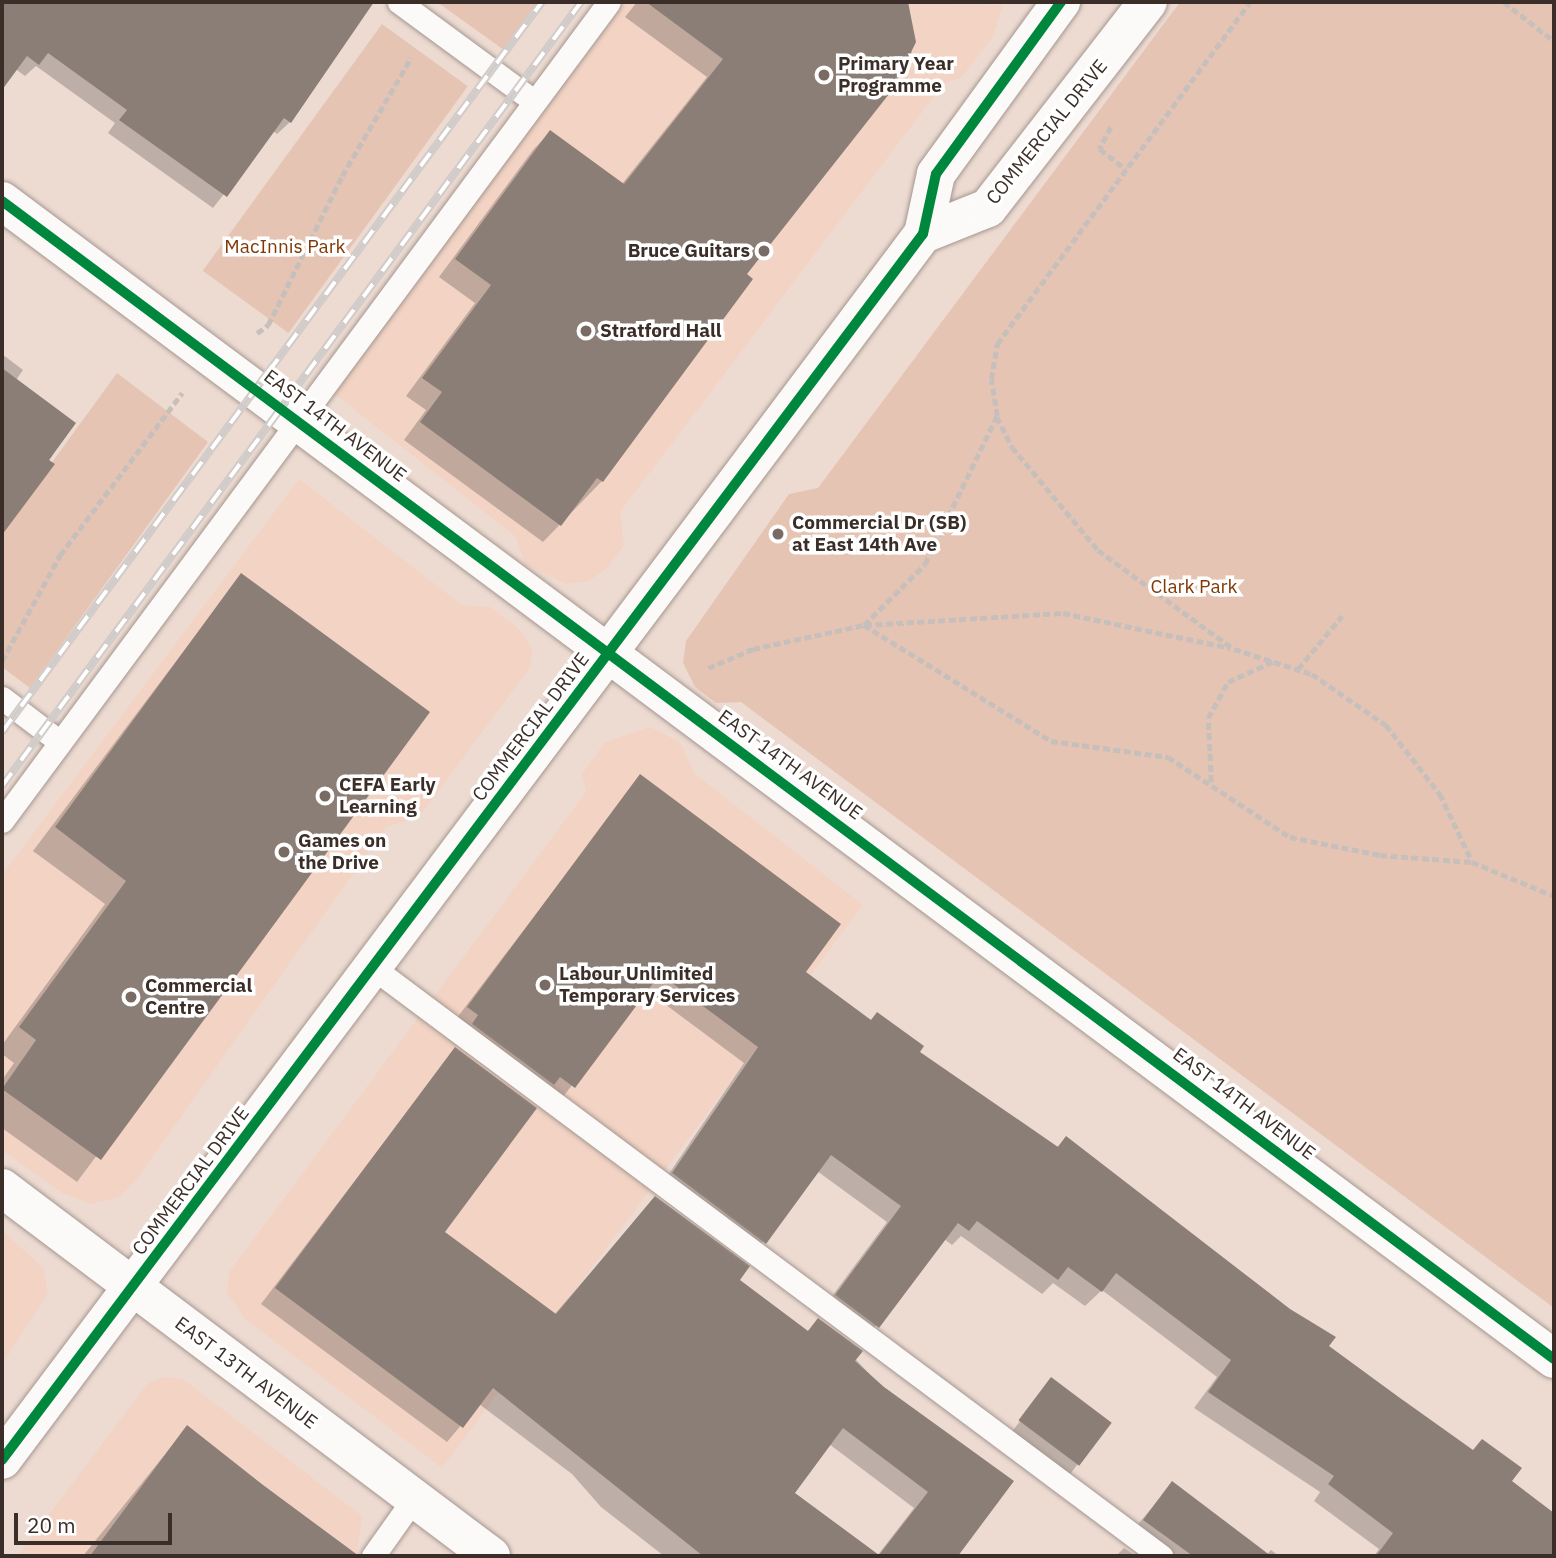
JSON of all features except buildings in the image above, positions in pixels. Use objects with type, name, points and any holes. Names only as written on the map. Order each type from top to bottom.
[{"type":"street","name":"COMMERCIAL DRIVE","points":[[923,234],[988,208],[1148,2]]},
{"type":"street","name":"COMMERCIAL DRIVE","points":[[2,1460],[923,234],[936,174],[1052,5]]},
{"type":"street","name":"EAST 14TH AVENUE","points":[[2,201],[1554,1359]]},
{"type":"street","name":"EAST 13TH AVENUE","points":[[2,1188],[491,1556]]},
{"type":"lane","points":[[399,2],[534,101]]},
{"type":"lane","points":[[2,821],[608,2]]},
{"type":"lane","points":[[2,698],[60,742]]},
{"type":"lane","points":[[373,967],[1161,1556]]},
{"type":"lane","points":[[373,1556],[414,1498]]},
{"type":"path","points":[[1234,649],[1098,550],[1012,447],[997,416],[991,379],[997,344],[1250,2]]},
{"type":"path","points":[[1504,2],[1554,41]]},
{"type":"path","points":[[2,661],[60,555],[122,480],[174,400],[217,361],[268,325],[342,176],[431,25]]},
{"type":"path","points":[[1115,130],[1100,149],[1126,169]]},
{"type":"path","points":[[864,625],[925,564],[997,416]]},
{"type":"path","points":[[697,678],[715,662],[753,649],[864,625],[1063,613],[1234,649],[1298,669],[1386,724],[1440,794],[1472,862]]},
{"type":"path","points":[[1298,669],[1342,616]]},
{"type":"path","points":[[864,625],[1051,741],[1168,757],[1290,837],[1380,855],[1472,862],[1554,896]]},
{"type":"path","points":[[1211,783],[1208,718],[1228,682],[1274,661]]},
{"type":"shaded area","points":[[626,2],[1003,5],[993,37],[961,78],[944,83],[620,512],[624,545],[606,569],[589,581],[566,584],[525,564],[515,536],[332,392]]},
{"type":"shaded area","points":[[299,479],[462,605],[490,607],[518,628],[532,648],[530,668],[419,817],[386,827],[134,1183],[119,1197],[91,1204],[62,1193],[2,1150],[2,875]]},
{"type":"shaded area","points":[[650,727],[680,742],[694,773],[863,905],[442,1468],[245,1319],[227,1293],[229,1272],[586,792],[582,774],[605,742]]},
{"type":"shaded area","points":[[2,1230],[44,1269],[48,1294],[2,1364]]},
{"type":"shaded area","points":[[161,1377],[183,1379],[362,1516],[357,1551],[363,1556],[18,1556],[146,1385]]},
{"type":"green space","points":[[437,2],[538,2],[504,50]]},
{"type":"green space","name":"Clark Park","points":[[1180,2],[1554,2],[1554,1308],[741,702],[716,703],[695,687],[683,663],[686,641],[789,494],[818,488]]},
{"type":"green space","name":"MacInnis Park","points":[[382,24],[468,86],[288,333],[203,271]]},
{"type":"green space","points":[[117,373],[208,442],[30,688],[2,667],[2,531]]},
{"type":"railway","points":[[2,732],[542,2]]},
{"type":"railway","points":[[2,786],[581,2]]},
{"type":"cycle path","points":[[2,1460],[923,234],[936,174],[1061,2]]},
{"type":"cycle path","points":[[2,201],[1554,1359]]},
{"type":"place","name":"Primary Year Programme","points":[[824,75]]},
{"type":"place","name":"Bruce Guitars","points":[[764,251]]},
{"type":"place","name":"Stratford Hall","points":[[586,331]]},
{"type":"place","name":"Commercial Dr (SB) at East 14th Ave","points":[[778,534]]},
{"type":"place","name":"CEFA Early Learning","points":[[325,796]]},
{"type":"place","name":"Games on the Drive","points":[[284,852]]},
{"type":"place","name":"Labour Unlimited Temporary Services","points":[[545,985]]},
{"type":"place","name":"Commercial Centre","points":[[131,997]]}]
